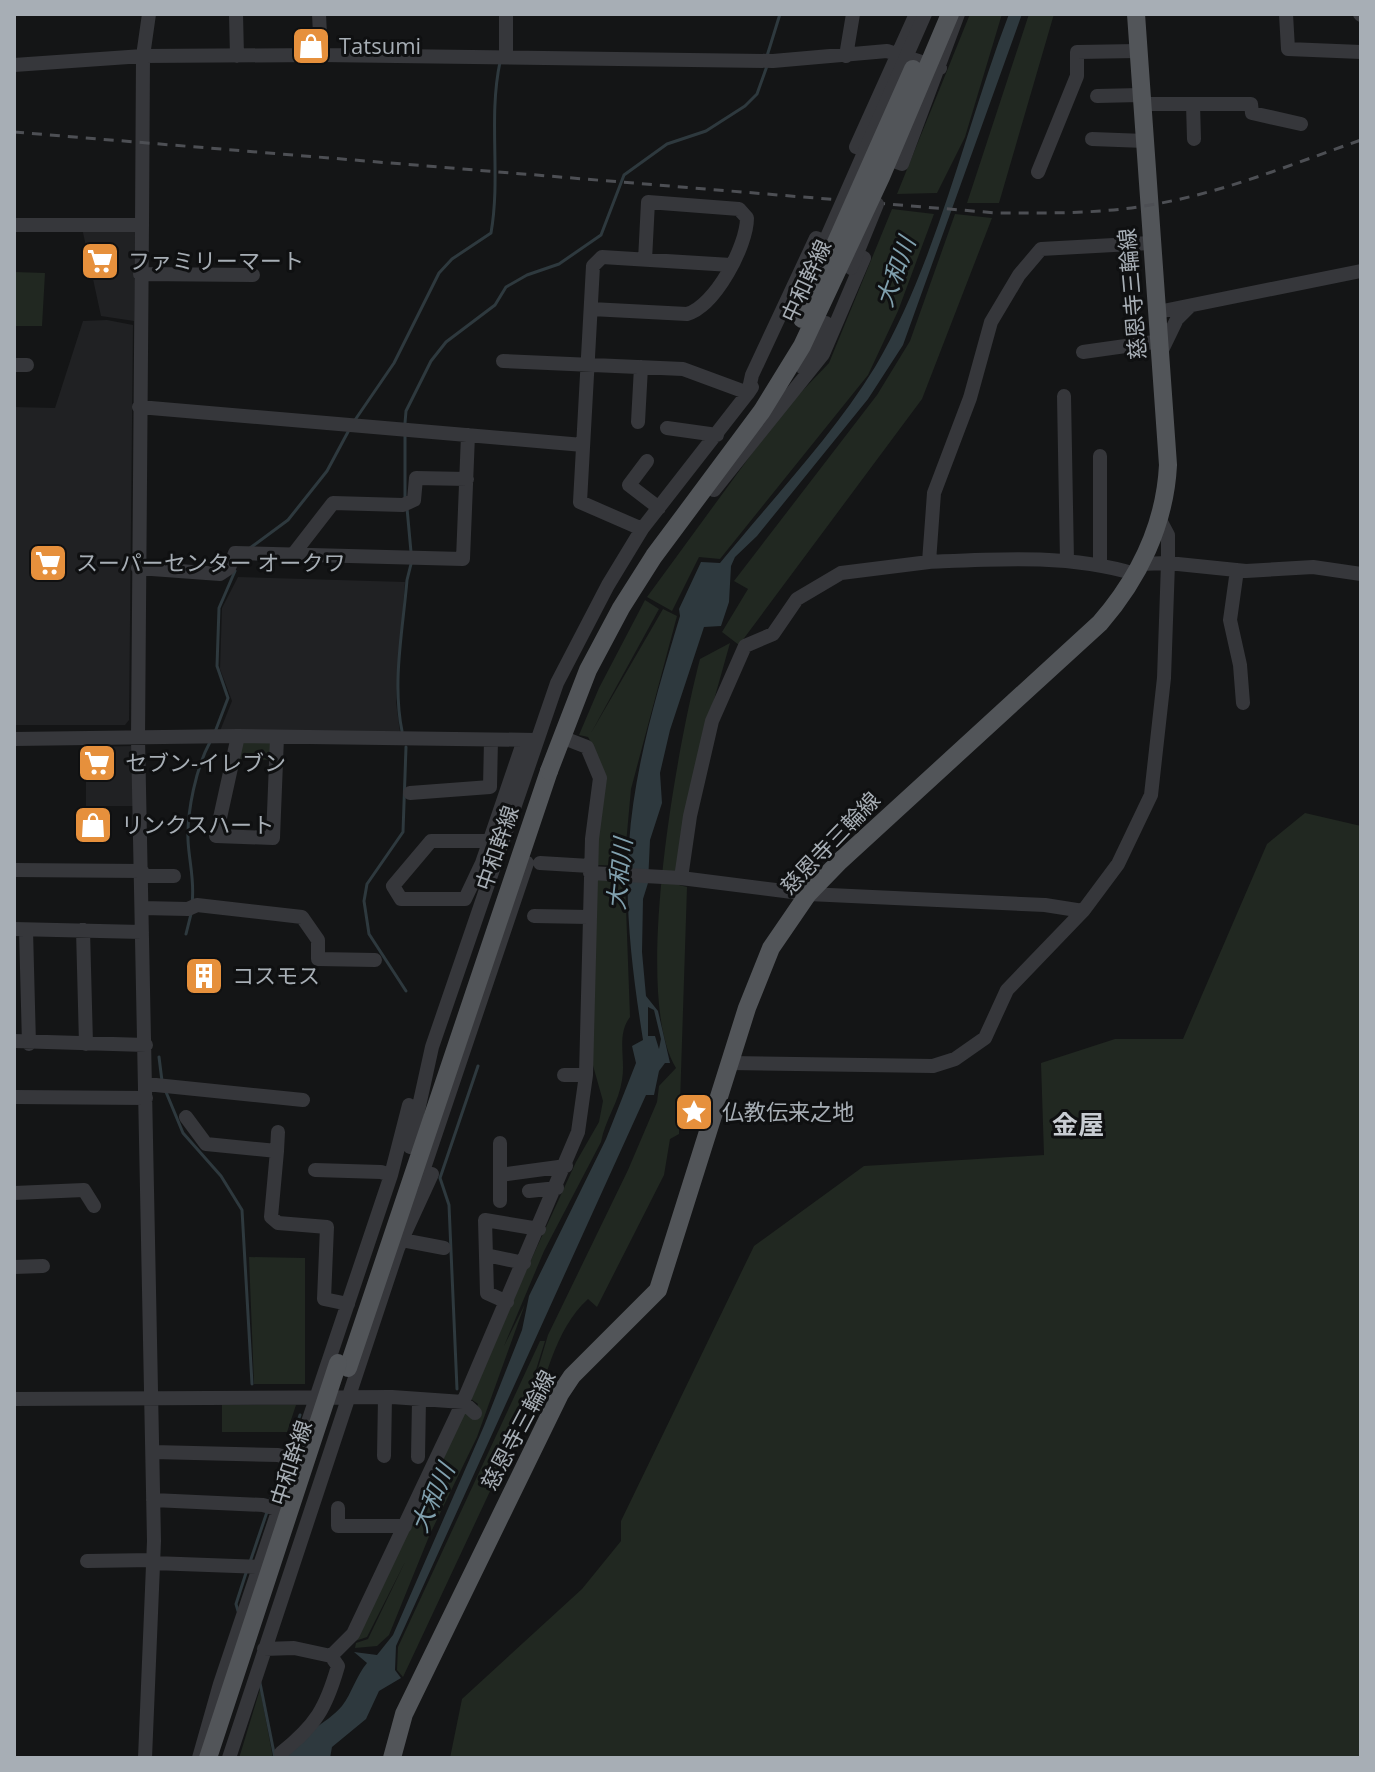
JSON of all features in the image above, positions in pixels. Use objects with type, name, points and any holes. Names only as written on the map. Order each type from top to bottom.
[{"type":"main road","name":"中和幹線","points":[[220,1758],[410,1147],[580,661],[642,553],[751,407],[792,341],[936,14]]},
{"type":"main road","name":"中和幹線","points":[[208,1758],[343,1365],[397,1239],[543,769],[588,670],[621,608],[654,556],[762,411],[802,346],[881,177],[950,14]]},
{"type":"main road","name":"慈恩寺三輪線","points":[[392,1758],[404,1714],[536,1436],[572,1376],[658,1290],[729,1063],[771,948],[808,894],[1100,623],[1122,597],[1160,520],[1166,498],[1168,465],[1136,14]]},
{"type":"street","points":[[145,1758],[153,1562],[153,1452],[138,738],[138,568],[143,56],[149,14]]},
{"type":"street","points":[[236,14],[237,56]]},
{"type":"street","points":[[319,14],[321,55]]},
{"type":"street","points":[[506,14],[506,55]]},
{"type":"street","points":[[846,56],[853,14]]},
{"type":"street","points":[[916,14],[856,147],[902,164],[958,14]]},
{"type":"street","points":[[489,841],[431,841],[393,886],[401,899],[465,899],[489,841],[530,740],[576,644],[642,529],[717,435],[769,359],[819,255],[925,14]]},
{"type":"street","points":[[784,400],[814,349],[851,268],[936,62],[950,14]]},
{"type":"street","points":[[1286,14],[1288,49],[1361,52]]},
{"type":"street","points":[[1038,172],[1077,76],[1077,52],[1137,51]]},
{"type":"street","points":[[14,65],[143,56],[506,55],[701,61],[900,52],[940,68]]},
{"type":"street","points":[[1097,96],[1193,104],[1251,104],[1252,113],[1301,124]]},
{"type":"street","points":[[1193,104],[1194,139]]},
{"type":"street","points":[[1092,139],[1145,141]]},
{"type":"street","points":[[591,309],[687,314],[697,311],[711,298],[745,241],[747,218],[739,209],[648,202],[645,260]]},
{"type":"street","points":[[14,225],[142,225]]},
{"type":"street","points":[[229,1758],[397,1239],[428,1160],[569,740],[603,657],[646,582],[784,400],[823,354],[864,258],[816,238],[752,375],[748,393]]},
{"type":"street","points":[[929,562],[934,493],[970,398],[991,322],[1019,275],[1041,249],[1150,243]]},
{"type":"street","points":[[642,529],[582,505],[583,445],[596,260],[731,265]]},
{"type":"street","points":[[1158,312],[1361,270]]},
{"type":"street","points":[[140,274],[253,275]]},
{"type":"street","points":[[1083,352],[1161,346],[1177,319],[1189,307]]},
{"type":"street","points":[[503,361],[683,369],[748,393]]},
{"type":"street","points":[[638,422],[641,367]]},
{"type":"street","points":[[1064,396],[1067,561]]},
{"type":"street","points":[[139,407],[353,424],[531,443],[583,445]]},
{"type":"street","points":[[667,428],[717,435]]},
{"type":"street","points":[[138,568],[220,574],[229,568],[235,553],[295,552],[463,559],[468,435]]},
{"type":"street","points":[[1100,456],[1100,564]]},
{"type":"street","points":[[647,461],[629,485],[659,508]]},
{"type":"street","points":[[295,552],[333,503],[406,504],[414,500],[416,478],[467,479]]},
{"type":"street","points":[[729,1063],[933,1066],[955,1059],[985,1038],[1007,990],[1083,911],[1118,864],[1151,795],[1164,678],[1168,563],[1168,535],[1160,520]]},
{"type":"street","points":[[681,878],[690,816],[712,721],[745,646],[773,634],[797,599],[841,573],[929,562],[1067,561],[1137,569],[1168,563],[1237,570],[1313,567],[1361,574]]},
{"type":"street","points":[[1237,570],[1230,620],[1243,703]]},
{"type":"street","points":[[14,739],[238,736],[530,740]]},
{"type":"street","points":[[238,736],[216,836],[273,838],[277,737]]},
{"type":"street","points":[[410,793],[483,791],[490,787],[491,740]]},
{"type":"street","points":[[410,1147],[432,1047],[487,887],[530,740]]},
{"type":"street","points":[[331,1656],[353,1634],[405,1526],[507,1302],[578,1132],[586,1075],[590,870],[600,778],[587,747],[569,740]]},
{"type":"street","points":[[540,863],[808,894],[1045,905],[1083,911]]},
{"type":"street","points":[[14,870],[174,876]]},
{"type":"street","points":[[199,1758],[391,1175],[431,1026],[458,942],[487,887]]},
{"type":"street","points":[[142,908],[193,907],[302,917],[318,940],[318,959],[375,960]]},
{"type":"street","points":[[534,916],[588,917]]},
{"type":"street","points":[[142,932],[20,929],[21,1042],[146,1045]]},
{"type":"street","points":[[83,930],[86,1044]]},
{"type":"street","points":[[564,1075],[586,1075]]},
{"type":"street","points":[[14,1097],[146,1091],[303,1100]]},
{"type":"street","points":[[186,1117],[206,1144],[277,1151]]},
{"type":"street","points":[[278,1132],[271,1217],[278,1230],[327,1227],[324,1299],[348,1304]]},
{"type":"street","points":[[500,1143],[500,1201]]},
{"type":"street","points":[[500,1175],[566,1166]]},
{"type":"street","points":[[315,1170],[391,1175]]},
{"type":"street","points":[[529,1191],[557,1188]]},
{"type":"street","points":[[14,1193],[84,1190],[94,1206]]},
{"type":"street","points":[[507,1302],[487,1293],[485,1220],[539,1229]]},
{"type":"street","points":[[397,1239],[444,1248]]},
{"type":"street","points":[[486,1255],[524,1263]]},
{"type":"street","points":[[14,1267],[43,1266]]},
{"type":"street","points":[[14,1399],[385,1397],[463,1402],[475,1413]]},
{"type":"street","points":[[384,1456],[385,1397]]},
{"type":"street","points":[[418,1457],[419,1400]]},
{"type":"street","points":[[153,1452],[278,1455],[296,1460]]},
{"type":"street","points":[[153,1500],[263,1505],[280,1510]]},
{"type":"street","points":[[338,1508],[338,1526],[405,1526]]},
{"type":"street","points":[[87,1561],[260,1567]]},
{"type":"street","points":[[264,1649],[294,1648],[331,1656],[338,1666],[328,1701],[310,1730],[281,1753]]},
{"type":"shaded area","points":[[970,14],[1002,14],[965,137],[937,193],[897,194]]},
{"type":"shaded area","name":"大和川","points":[[1009,14],[1022,14],[903,345],[868,399],[757,536],[735,557],[731,566],[729,602],[721,626],[704,627],[670,730],[660,773],[662,803],[650,840],[648,883],[643,899],[642,952],[646,996],[658,1011],[670,1063],[665,1063],[659,1071],[654,1095],[646,1095],[396,1646],[395,1670],[401,1678],[379,1691],[366,1719],[332,1747],[330,1758],[285,1758],[296,1743],[342,1706],[367,1663],[354,1652],[377,1655],[393,1635],[484,1426],[522,1330],[529,1296],[606,1139],[636,1063],[632,1046],[643,1040],[629,918],[628,868],[632,815],[648,728],[680,616],[679,609],[701,562],[720,563],[821,443],[875,367],[916,284]],"holes":[[[648,1007],[654,1010],[661,1039],[659,1049],[655,1036],[648,1036]]]},
{"type":"shaded area","points":[[1029,14],[1054,14],[999,203],[967,203]]},
{"type":"shaded area","points":[[892,209],[934,214],[898,311],[868,375],[720,559],[699,557],[672,611],[647,597],[783,411],[829,363]]},
{"type":"shaded area","points":[[955,214],[992,218],[922,399],[739,645],[722,632],[748,589],[734,581],[877,395],[910,341]]},
{"type":"shaded area","points":[[82,228],[135,231],[134,321],[101,316]]},
{"type":"shaded area","points":[[14,272],[45,273],[42,326],[14,326]]},
{"type":"shaded area","points":[[107,320],[133,325],[129,720],[125,725],[14,725],[14,407],[55,408],[83,321]]},
{"type":"shaded area","points":[[238,577],[405,582],[396,702],[400,732],[220,731],[232,701],[220,669],[222,608]]},
{"type":"shaded area","points":[[645,600],[659,609],[591,733],[663,609],[677,616],[631,789],[624,866],[597,865],[595,749],[588,737],[579,735],[599,688]]},
{"type":"shaded area","points":[[730,643],[694,771],[679,885],[687,887],[679,1134],[670,1139],[664,1175],[597,1307],[588,1299],[576,1312],[559,1341],[530,1425],[522,1422],[548,1335],[628,1170],[657,1102],[659,1086],[676,1068],[663,1033],[658,985],[663,868],[681,748],[700,659]]},
{"type":"shaded area","points":[[248,740],[271,743],[271,760],[237,759],[242,744]]},
{"type":"shaded area","points":[[133,746],[133,806],[86,806],[86,747]]},
{"type":"shaded area","points":[[1305,813],[1361,826],[1361,1758],[450,1758],[462,1699],[582,1589],[621,1541],[621,1521],[754,1246],[864,1166],[1044,1155],[1041,1063],[1115,1039],[1183,1039],[1267,844]]},
{"type":"shaded area","points":[[597,880],[625,880],[630,1017],[623,1031],[623,1072],[618,1096],[601,1142],[544,1251],[504,1346],[525,1304],[477,1437],[430,1534],[389,1635],[377,1646],[355,1648],[356,1643],[368,1639],[405,1562],[367,1637],[346,1644],[465,1403],[475,1412],[478,1404],[468,1397],[576,1162],[599,1122],[603,1101],[592,1062]]},
{"type":"shaded area","points":[[249,1257],[305,1258],[305,1384],[254,1384]]},
{"type":"shaded area","points":[[540,1341],[545,1341],[514,1440],[403,1677],[397,1670],[398,1647]]},
{"type":"shaded area","points":[[222,1405],[296,1405],[287,1432],[222,1432]]},
{"type":"shaded area","points":[[260,1689],[273,1758],[239,1758],[240,1755]]},
{"type":"waterway","points":[[767,56],[780,14]]},
{"type":"waterway","points":[[355,420],[394,363],[439,273],[452,259],[491,233],[495,190],[495,105],[500,62]]},
{"type":"waterway","points":[[405,423],[406,411],[431,361],[446,342],[495,305],[506,287],[527,275],[559,264],[601,235],[624,175],[667,144],[706,131],[745,106],[757,94],[767,66]]},
{"type":"waterway","points":[[250,548],[288,520],[327,471],[349,430]]},
{"type":"waterway","points":[[405,436],[405,497]]},
{"type":"waterway","points":[[407,508],[411,552]]},
{"type":"waterway","points":[[402,731],[398,675],[411,564]]},
{"type":"waterway","points":[[215,732],[228,698],[217,666],[219,608],[235,571]]},
{"type":"waterway","points":[[192,903],[189,816],[193,790],[210,742]]},
{"type":"waterway","points":[[406,747],[403,832],[367,884],[364,901],[369,934],[406,991]]},
{"type":"waterway","points":[[186,934],[191,914]]},
{"type":"waterway","points":[[159,1057],[162,1081]]},
{"type":"waterway","points":[[457,1389],[449,1205],[440,1178],[478,1066]]},
{"type":"waterway","points":[[166,1092],[183,1133],[221,1176],[242,1210],[252,1384]]},
{"type":"waterway","points":[[287,1452],[300,1415]]},
{"type":"waterway","points":[[270,1501],[284,1463]]},
{"type":"waterway","points":[[250,1562],[267,1512]]},
{"type":"waterway","points":[[238,1611],[236,1604],[246,1573]]},
{"type":"waterway","points":[[260,1683],[275,1758]]},
{"type":"railway","points":[[14,132],[997,213],[1093,211],[1177,200],[1257,177],[1361,140]]},
{"type":"place","name":"Tatsumi","points":[[311,46]]},
{"type":"place","name":"ファミリーマート","points":[[100,261]]},
{"type":"place","name":"スーパーセンター オークワ","points":[[48,563]]},
{"type":"place","name":"セブン-イレブン","points":[[97,763]]},
{"type":"place","name":"リンクスハート","points":[[93,825]]},
{"type":"place","name":"コスモス","points":[[204,976]]},
{"type":"place","name":"仏教伝来之地","points":[[694,1112]]},
{"type":"district","name":"金屋","points":[[1078,1125]]}]
